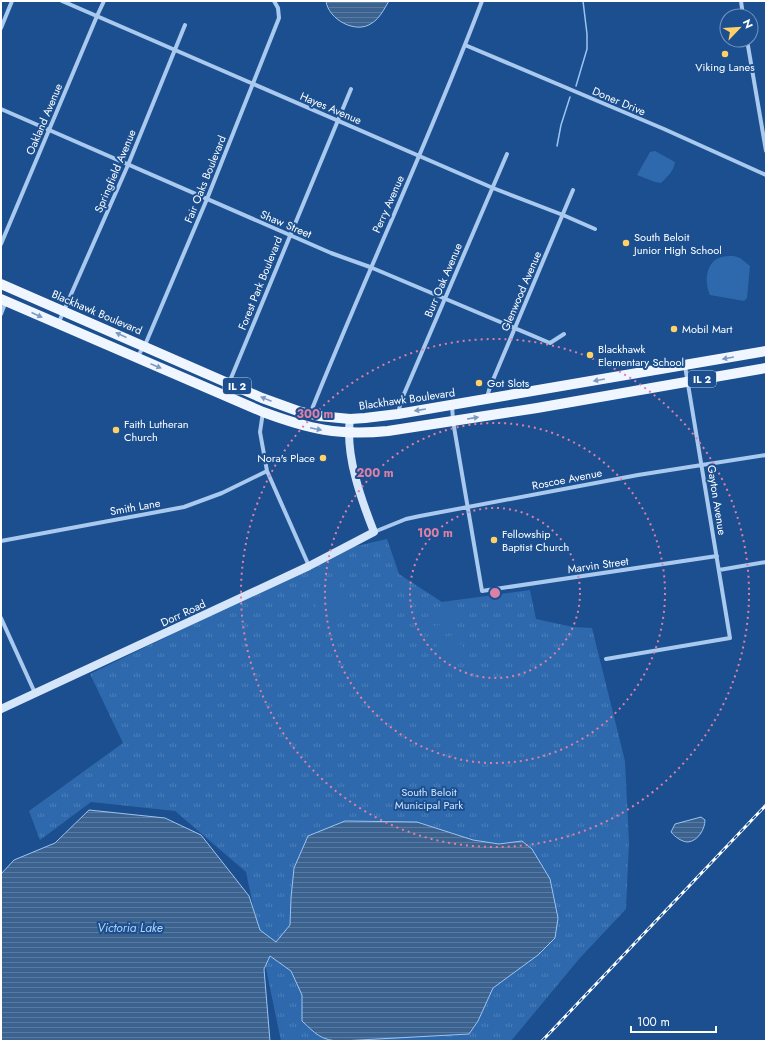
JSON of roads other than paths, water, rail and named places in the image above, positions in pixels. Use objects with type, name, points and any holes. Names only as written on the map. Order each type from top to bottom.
[{"type":"main road","name":"Blackhawk Boulevard","points":[[1,284],[229,382],[262,398],[309,414],[350,419],[398,414],[486,400],[766,351]]},
{"type":"main road","name":"IL 2","points":[[4,300],[263,412],[301,426],[348,433],[388,431],[453,421],[766,368]]},
{"type":"street","points":[[1,28],[12,1]]},
{"type":"street","name":"Hayes Avenue","points":[[62,1],[493,188],[595,229]]},
{"type":"street","name":"Oakland Avenue","points":[[1,244],[96,16],[104,1]]},
{"type":"street","name":"Fair Oaks Boulevard","points":[[136,358],[145,346],[207,199],[279,18],[278,8],[274,1]]},
{"type":"street","name":"Perry Avenue","points":[[309,414],[370,267],[419,155],[482,1]]},
{"type":"street","name":"Springfield Avenue","points":[[58,324],[128,165],[185,24]]},
{"type":"street","name":"Doner Drive","points":[[465,45],[664,129],[766,175]]},
{"type":"street","points":[[748,48],[766,151]]},
{"type":"street","name":"Forest Park Boulevard","points":[[224,396],[351,89]]},
{"type":"street","name":"Shaw Street","points":[[1,109],[331,253],[370,267],[550,343],[564,334]]},
{"type":"street","name":"Burr Oak Avenue","points":[[398,414],[401,401],[507,154]]},
{"type":"street","name":"Glenwood Avenue","points":[[486,400],[490,387],[573,190]]},
{"type":"street","points":[[1,314],[4,300]]},
{"type":"street","name":"Gayton Avenue","points":[[606,659],[730,638],[685,365]]},
{"type":"street","points":[[452,405],[453,421],[468,507]]},
{"type":"street","points":[[263,412],[260,432],[267,471],[308,566]]},
{"type":"street","points":[[350,419],[348,433],[349,448],[361,496],[374,532]]},
{"type":"street","name":"Roscoe Avenue","points":[[374,532],[406,519],[631,476],[766,455]]},
{"type":"street","name":"Smith Lane","points":[[1,541],[184,507],[222,493],[267,471]]},
{"type":"street","name":"Marvin Street","points":[[468,507],[482,591],[717,556]]},
{"type":"street","name":"Dorr Road","points":[[1,709],[308,566],[374,532]]},
{"type":"street","points":[[720,570],[766,562]]},
{"type":"street","points":[[1,618],[35,693]]},
{"type":"water","points":[[326,1],[389,1],[375,21],[366,26],[358,27],[351,26],[337,19],[328,8]]},
{"type":"water","name":"Victoria Lake","points":[[89,810],[165,818],[201,835],[249,896],[260,930],[276,942],[290,925],[294,868],[308,836],[345,821],[417,822],[473,840],[499,844],[522,841],[532,849],[550,879],[558,918],[555,938],[538,955],[493,988],[478,1021],[469,1034],[341,1041],[328,1040],[319,1036],[302,1021],[302,995],[291,971],[270,956],[264,969],[270,1041],[1,1041],[1,874],[14,860],[55,843]]},
{"type":"water","points":[[701,817],[705,820],[704,827],[698,837],[692,841],[686,842],[681,840],[671,832],[675,824]]},
{"type":"waterway","points":[[576,86],[587,49],[587,34],[583,1]]},
{"type":"waterway","points":[[557,146],[561,125],[570,97]]},
{"type":"railway","points":[[542,1041],[766,805]]},
{"type":"place","name":"Viking Lanes","points":[[725,54]]},
{"type":"place","name":"South Beloit Junior High School","points":[[626,243]]},
{"type":"place","name":"Mobil Mart","points":[[674,329]]},
{"type":"place","name":"Blackhawk Elementary School","points":[[590,355]]},
{"type":"place","name":"Got Slots","points":[[479,383]]},
{"type":"place","name":"Faith Lutheran Church","points":[[116,430]]},
{"type":"place","name":"Nora's Place","points":[[323,458]]},
{"type":"place","name":"Fellowship Baptist Church","points":[[494,540]]},
{"type":"park label","name":"South Beloit Municipal Park","points":[[429,798]]}]
